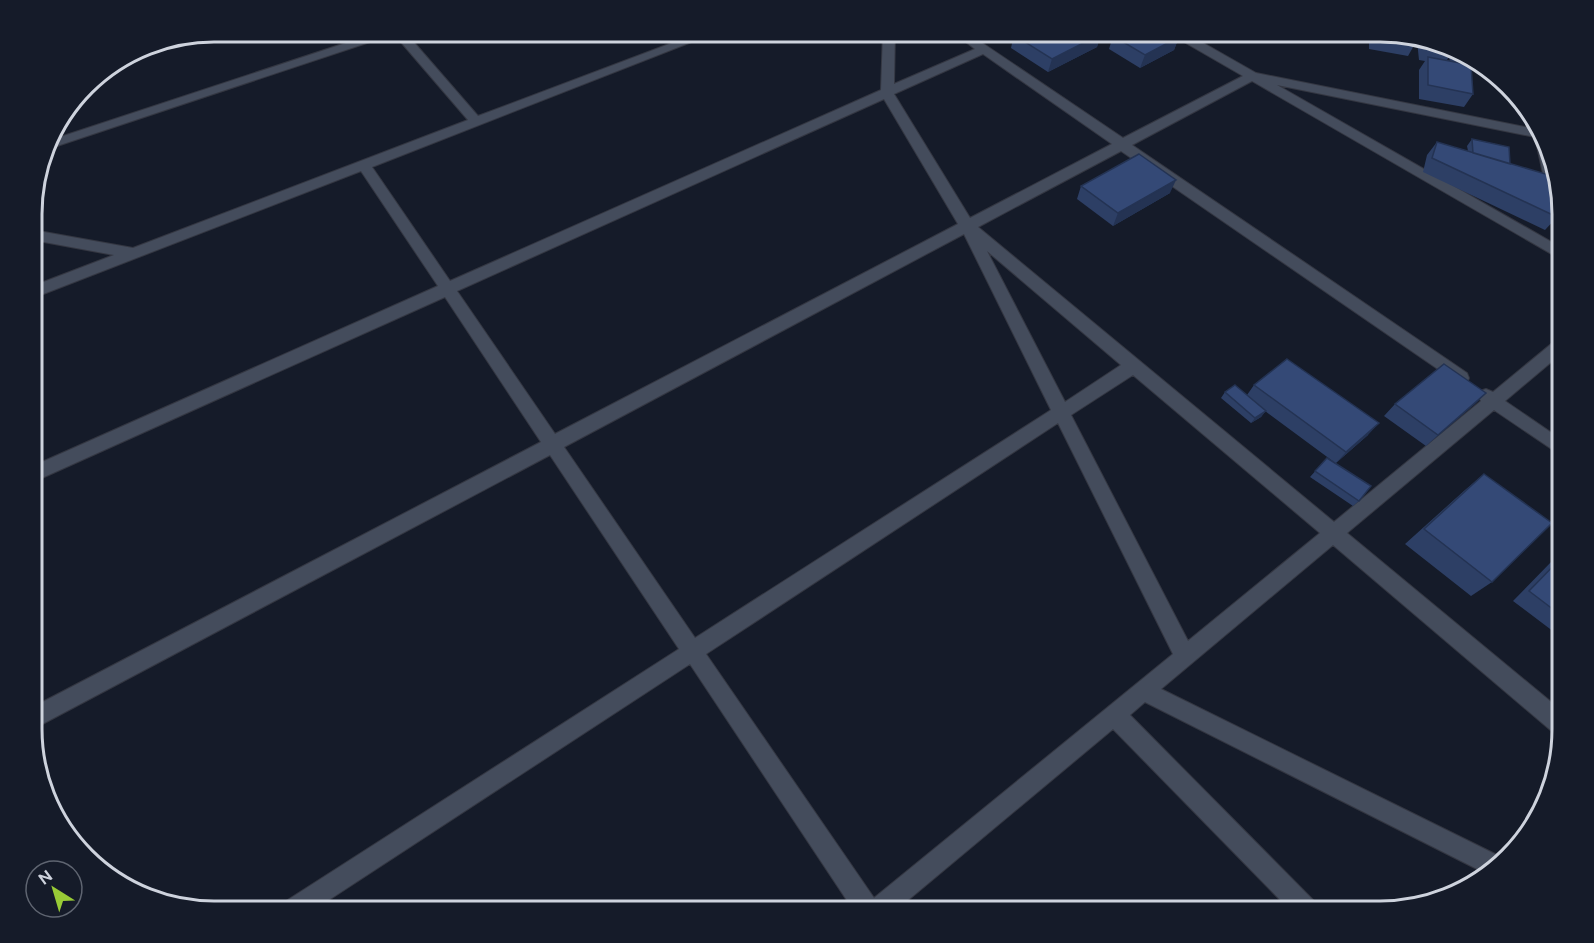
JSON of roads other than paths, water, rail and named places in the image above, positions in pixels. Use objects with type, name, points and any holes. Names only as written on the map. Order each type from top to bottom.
[{"type":"street","points":[[58,142],[359,42]]},
{"type":"street","points":[[408,42],[476,122]]},
{"type":"street","points":[[42,289],[685,42]]},
{"type":"street","points":[[889,42],[887,93],[967,226],[1185,657]]},
{"type":"street","points":[[974,42],[1552,442]]},
{"type":"street","points":[[1193,42],[1552,249]]},
{"type":"street","points":[[42,470],[984,49]]},
{"type":"street","points":[[42,713],[1252,76],[1532,134]]},
{"type":"street","points":[[364,165],[861,901]]},
{"type":"street","points":[[967,226],[1552,717]]},
{"type":"street","points":[[42,237],[134,253]]},
{"type":"street","points":[[890,901],[1552,352]]},
{"type":"street","points":[[306,901],[1133,366]]},
{"type":"street","points":[[1144,691],[1488,863]]},
{"type":"street","points":[[1115,715],[1298,901]]}]
